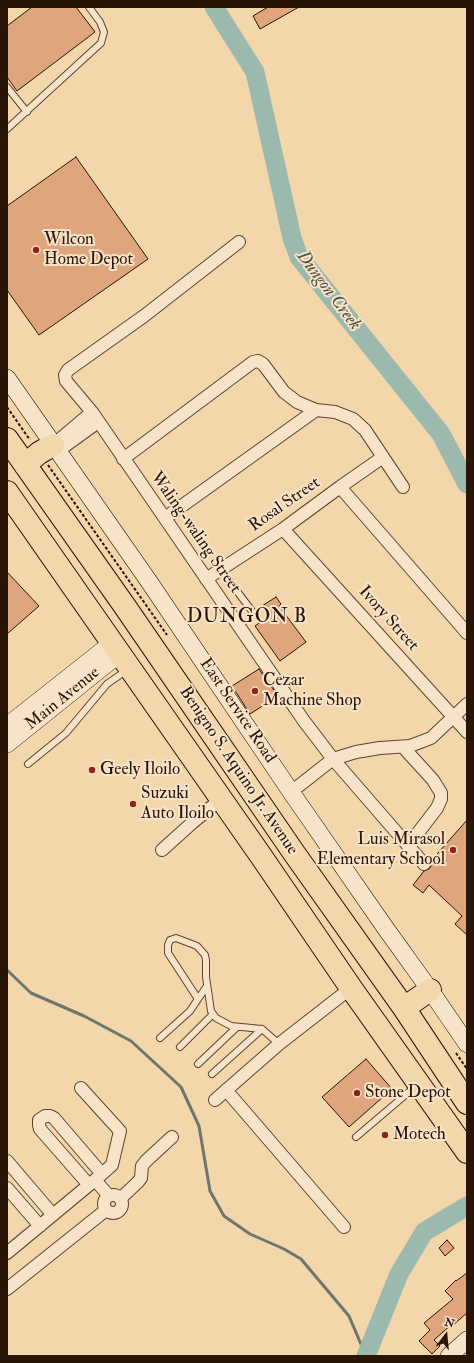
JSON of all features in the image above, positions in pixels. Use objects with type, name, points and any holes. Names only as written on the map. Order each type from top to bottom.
[{"type":"highway","name":"Benigno S. Aquino Jr. Avenue","points":[[7,439],[126,608],[286,842],[404,1008],[467,1103]]},
{"type":"highway","points":[[26,465],[40,453],[53,445]]},
{"type":"highway","name":"Benigno S. Aquino Jr. Avenue","points":[[7,492],[262,856],[351,988],[467,1152]]},
{"type":"highway","points":[[50,553],[75,537]]},
{"type":"highway","points":[[262,856],[286,842]]},
{"type":"highway","points":[[404,1008],[430,990]]},
{"type":"street","name":"Waling-waling Street","points":[[239,242],[144,316],[68,370],[64,375],[66,381],[95,417],[304,721],[333,759],[424,864]]},
{"type":"street","points":[[123,459],[253,362],[258,361],[263,364],[284,392],[297,402],[316,410],[335,412],[353,420],[365,430],[403,487]]},
{"type":"street","name":"East Service Road","points":[[7,378],[150,583],[291,792],[467,1044]]},
{"type":"street","points":[[165,518],[316,410]]},
{"type":"street","points":[[53,445],[95,417]]},
{"type":"street","name":"Rosal Street","points":[[206,579],[283,529],[340,487],[383,458]]},
{"type":"street","points":[[340,487],[467,633]]},
{"type":"street","name":"Ivory Street","points":[[283,529],[467,732]]},
{"type":"street","name":"Main Avenue","points":[[7,726],[120,655]]},
{"type":"street","name":"Main Avenue","points":[[7,744],[120,655]]},
{"type":"street","points":[[291,792],[333,759],[356,752],[380,748],[410,746],[431,738],[467,704]]},
{"type":"street","points":[[403,747],[433,780],[441,792],[441,800],[437,808],[408,846]]},
{"type":"street","points":[[162,850],[221,799]]},
{"type":"street","points":[[215,1100],[279,1044],[351,988]]},
{"type":"street","points":[[8,1250],[40,1226],[112,1165],[120,1131],[81,1088]]},
{"type":"street","points":[[226,1090],[344,1227]]},
{"type":"street","points":[[95,1180],[54,1118],[44,1116],[39,1120],[40,1129],[95,1180],[114,1197],[122,1206],[116,1213],[111,1213],[106,1210],[104,1202],[114,1197],[135,1186],[140,1178],[142,1166],[172,1138]]},
{"type":"street","points":[[7,1161],[53,1215]]},
{"type":"street","points":[[7,1188],[40,1226]]},
{"type":"street","points":[[7,1289],[106,1210]]},
{"type":"street","points":[[449,1356],[467,1340]]},
{"type":"lane","points":[[7,129],[101,43],[104,32],[100,22],[88,7]]},
{"type":"lane","points":[[7,87],[27,112]]},
{"type":"lane","points":[[221,570],[252,610]]},
{"type":"lane","points":[[28,764],[66,733],[107,684],[120,655]]},
{"type":"lane","points":[[198,999],[168,954],[168,945],[170,940],[176,938],[196,946],[205,955],[207,986],[213,1014],[227,1024],[237,1027],[262,1029],[279,1044]]},
{"type":"lane","points":[[160,1038],[190,1011],[207,986]]},
{"type":"lane","points":[[180,1047],[213,1014]]},
{"type":"lane","points":[[198,1064],[237,1027]]},
{"type":"lane","points":[[212,1074],[262,1029]]},
{"type":"lane","points":[[356,1137],[410,1090],[419,1084]]},
{"type":"building","points":[[32,7],[76,7],[95,32],[17,91],[7,77],[7,26]]},
{"type":"building","points":[[268,7],[299,7],[260,29],[253,16]]},
{"type":"building","points":[[76,157],[148,259],[39,335],[7,290],[7,206]]},
{"type":"building","points":[[7,572],[39,606],[7,634]]},
{"type":"building","points":[[276,597],[281,604],[279,606],[306,642],[280,661],[255,626],[268,617],[262,606]]},
{"type":"building","name":"Cezar Machine Shop","points":[[259,669],[278,696],[250,714],[232,686]]},
{"type":"building","name":"Luis Mirasol Elementary School","points":[[467,820],[467,935],[455,924],[462,916],[429,885],[423,893],[413,885],[424,871],[429,869],[431,866],[431,861]]},
{"type":"building","name":"Stone Depot","points":[[366,1059],[392,1089],[349,1127],[322,1097]]},
{"type":"building","points":[[447,1240],[454,1248],[445,1256],[439,1248]]},
{"type":"building","points":[[467,1273],[467,1313],[434,1340],[440,1346],[432,1354],[419,1341],[430,1330],[424,1323],[453,1299],[445,1291],[456,1280]]},
{"type":"waterway","name":"Dungon Creek","points":[[214,7],[255,72],[292,238],[299,257],[441,434],[467,484]]},
{"type":"waterway","points":[[7,970],[31,993],[84,1016],[131,1041],[181,1087],[199,1126],[210,1191],[224,1216],[250,1234],[284,1249],[301,1259],[349,1316],[366,1356]]},
{"type":"waterway","name":"Dungon Creek","points":[[366,1356],[399,1274],[424,1232],[467,1206]]},
{"type":"place","name":"Wilcon Home Depot","points":[[36,250]]},
{"type":"place","name":"Cezar Machine Shop","points":[[255,691]]},
{"type":"place","name":"Geely Iloilo","points":[[92,770]]},
{"type":"place","name":"Suzuki Auto Iloilo","points":[[133,804]]},
{"type":"place","name":"Luis Mirasol Elementary School","points":[[453,850]]},
{"type":"place","name":"Stone Depot","points":[[357,1093]]},
{"type":"place","name":"Motech","points":[[385,1135]]},
{"type":"district","name":"DUNGON B","points":[[247,618]]}]
